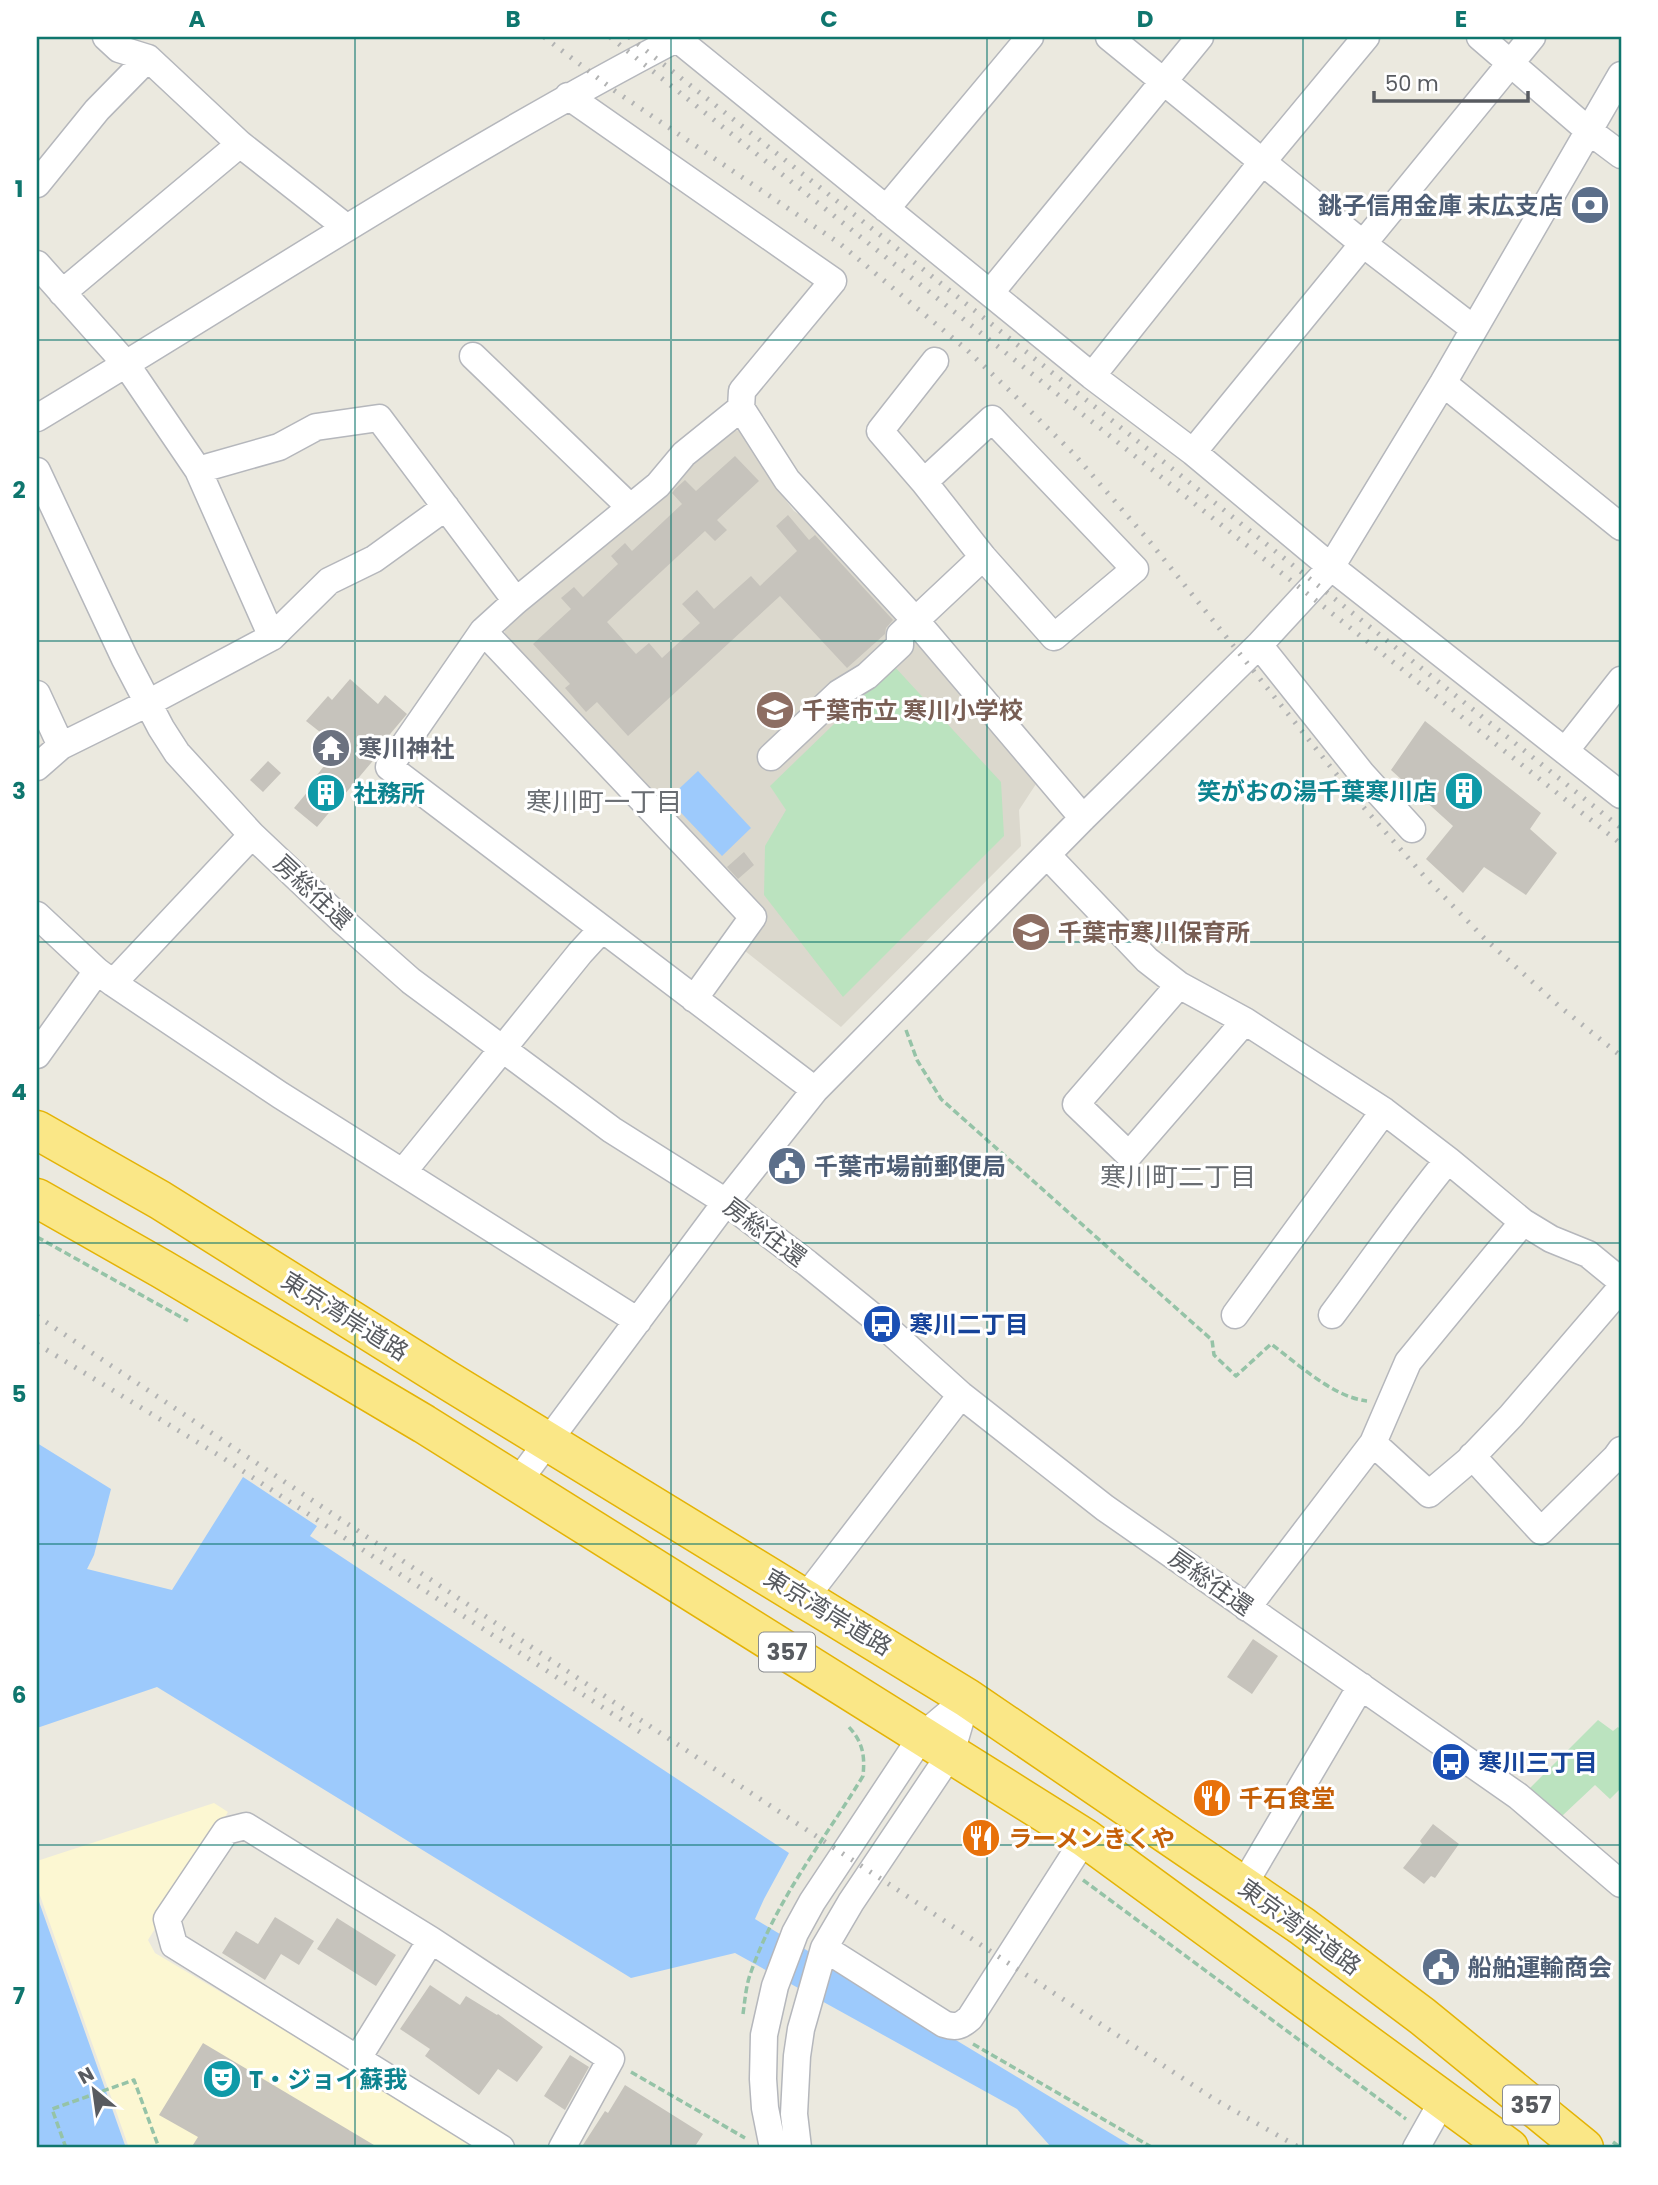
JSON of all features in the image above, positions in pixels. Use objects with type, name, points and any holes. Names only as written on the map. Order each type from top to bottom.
[{"type":"highway","name":"東京湾岸道路","points":[[37,1130],[160,1200],[967,1698],[1340,1954],[1422,2016],[1584,2148]]},
{"type":"highway","points":[[37,1172],[284,1317],[424,1424]]},
{"type":"highway","name":"357","points":[[37,1198],[129,1249],[424,1424],[1085,1838],[1510,2148]]},
{"type":"street","points":[[106,37],[119,49],[148,58],[240,144],[347,228]]},
{"type":"street","points":[[37,418],[568,96],[677,37],[1092,376],[1193,452],[1331,567],[1621,795]]},
{"type":"street","points":[[886,209],[1030,37]]},
{"type":"street","points":[[1109,37],[1363,243],[1474,329]]},
{"type":"street","points":[[991,292],[1200,37]]},
{"type":"street","points":[[1092,376],[1263,161],[1366,37]]},
{"type":"street","points":[[1480,37],[1589,131],[1621,155]]},
{"type":"street","points":[[1193,452],[1532,37]]},
{"type":"street","points":[[37,184],[97,110],[148,58]]},
{"type":"street","points":[[517,1483],[726,1202],[815,1090],[1083,818],[1259,645],[1331,567],[1443,383],[1621,75]]},
{"type":"street","points":[[568,96],[833,281],[742,391],[741,408],[787,480],[915,620],[1083,818]]},
{"type":"street","points":[[62,293],[240,144]]},
{"type":"street","points":[[37,264],[126,364],[198,470],[272,637]]},
{"type":"street","points":[[473,356],[630,507]]},
{"type":"street","points":[[924,482],[992,419],[1135,569],[1054,637],[984,557],[880,430],[935,361]]},
{"type":"street","points":[[1443,383],[1621,527]]},
{"type":"street","points":[[741,408],[684,454],[658,485],[483,631],[389,767],[815,1090]]},
{"type":"street","points":[[198,470],[279,447],[316,427],[379,418],[516,601]]},
{"type":"street","name":"房総往還","points":[[37,471],[125,660],[161,729],[177,753],[252,835],[343,921],[411,981],[502,1049],[612,1129],[726,1202],[882,1324],[961,1395],[1105,1508],[1518,1796],[1621,1884]]},
{"type":"street","points":[[37,767],[61,746],[272,637],[329,581],[374,559],[446,507]]},
{"type":"street","points":[[771,757],[839,692],[867,676],[900,645],[900,635],[984,557]]},
{"type":"street","points":[[483,631],[753,917],[694,999]]},
{"type":"street","points":[[1259,645],[1362,774],[1412,829]]},
{"type":"street","points":[[1565,751],[1621,680]]},
{"type":"street","points":[[37,694],[61,746]]},
{"type":"street","points":[[37,1055],[105,977],[252,835]]},
{"type":"street","points":[[1047,855],[1147,960],[1179,985],[1245,1021],[1384,1111],[1523,1222],[1551,1239],[1588,1254],[1621,1281]]},
{"type":"street","points":[[37,915],[105,977],[280,1095],[638,1321]]},
{"type":"street","points":[[403,1172],[602,929]]},
{"type":"street","points":[[1179,985],[1076,1104],[1129,1155],[1245,1021]]},
{"type":"street","points":[[1235,1315],[1384,1111]]},
{"type":"street","points":[[1332,1315],[1448,1160]]},
{"type":"street","points":[[1247,1608],[1373,1443],[1408,1362],[1523,1222]]},
{"type":"street","points":[[1373,1443],[1429,1494],[1472,1457],[1511,1416],[1621,1288]]},
{"type":"street","points":[[805,1598],[961,1395]]},
{"type":"street","points":[[1472,1457],[1541,1531],[1621,1450]]},
{"type":"street","points":[[1243,1886],[1361,1686]]},
{"type":"street","points":[[798,2148],[794,2088],[801,2029],[824,1948],[937,1744],[967,1698]]},
{"type":"street","points":[[773,2148],[765,2108],[762,2056],[764,2035],[775,1986],[795,1933],[812,1902],[937,1744]]},
{"type":"street","points":[[501,2148],[174,1945],[167,1919],[226,1831],[246,1826],[431,1940],[611,2059],[562,2148]]},
{"type":"street","points":[[824,1948],[944,2024],[954,2027],[963,2025],[971,2018],[1085,1838]]},
{"type":"street","points":[[358,2058],[431,1940]]},
{"type":"street","points":[[1416,2137],[1443,2100]]},
{"type":"path","points":[[903,1002],[903,1021],[917,1060],[941,1099],[1212,1340],[1214,1355],[1236,1376],[1271,1344],[1348,1398],[1366,1401],[1382,1398],[1398,1389]]},
{"type":"path","points":[[750,1975],[772,1921],[789,1890],[863,1776],[865,1758],[859,1737],[847,1725]]},
{"type":"path","points":[[1078,1876],[1416,2137]]},
{"type":"path","points":[[968,2041],[1153,2148]]},
{"type":"path","points":[[631,2072],[745,2138]]},
{"type":"path","points":[[66,2148],[52,2109],[134,2080],[159,2148]]},
{"type":"shaded area","name":"千葉市立 寒川小学校","points":[[745,430],[775,486],[794,511],[814,524],[856,567],[1036,784],[1019,810],[1021,846],[841,1027],[740,947],[765,915],[506,636],[503,626],[725,431]]},
{"type":"shaded area","points":[[214,1803],[228,1812],[148,1940],[155,1953],[483,2148],[129,2148],[37,1887],[37,1861]]},
{"type":"green space","points":[[894,666],[1001,782],[1004,836],[843,997],[764,895],[765,846],[786,810],[770,786]]},
{"type":"green space","points":[[1598,1720],[1613,1731],[1618,1727],[1621,1730],[1621,1788],[1610,1799],[1595,1785],[1562,1816],[1529,1789]]},
{"type":"water","points":[[698,771],[751,828],[722,856],[668,799]]},
{"type":"water","points":[[37,1443],[111,1489],[94,1555],[87,1569],[172,1590],[243,1477],[317,1526],[310,1536],[789,1853],[755,1919],[1135,2148],[1052,2148],[1017,2109],[735,1953],[631,1978],[157,1687],[37,1728]]},
{"type":"water","points":[[37,1896],[126,2148],[37,2148]]},
{"type":"building","points":[[735,456],[759,481],[717,520],[727,530],[715,541],[705,531],[607,622],[636,654],[649,643],[662,658],[700,623],[682,604],[697,590],[714,609],[751,576],[760,586],[797,551],[776,526],[788,515],[809,540],[815,535],[893,620],[886,628],[885,634],[847,668],[780,596],[628,736],[597,702],[586,712],[565,688],[570,684],[533,644],[571,609],[561,598],[574,587],[583,597],[618,564],[611,556],[625,543],[632,551],[682,504],[672,493],[675,489],[685,480],[696,491]]},
{"type":"building","points":[[350,679],[378,704],[385,695],[407,714],[380,746],[382,750],[317,827],[294,808],[320,777],[317,775],[339,747],[306,721],[328,696],[332,700]]},
{"type":"building","name":"笑がおの湯千葉寒川店","points":[[1425,721],[1541,813],[1530,829],[1557,853],[1526,895],[1484,867],[1463,893],[1426,859],[1453,826],[1391,770]]},
{"type":"building","points":[[268,761],[281,773],[263,792],[250,780]]},
{"type":"building","points":[[744,852],[754,865],[738,879],[727,867]]},
{"type":"building","points":[[1253,1639],[1278,1656],[1252,1694],[1227,1677]]},
{"type":"building","points":[[1433,1824],[1459,1844],[1435,1878],[1431,1876],[1424,1884],[1403,1868],[1422,1844],[1420,1841]]},
{"type":"building","points":[[275,1917],[314,1941],[299,1965],[281,1954],[265,1980],[222,1953],[236,1931],[258,1944]]},
{"type":"building","points":[[337,1918],[396,1955],[376,1986],[317,1949]]},
{"type":"building","points":[[430,1985],[460,2005],[466,1996],[498,2014],[543,2047],[517,2082],[498,2069],[479,2095],[425,2056],[430,2049],[400,2029]]},
{"type":"building","name":"T・ジョイ蘇我","points":[[203,2043],[379,2148],[191,2148],[198,2137],[159,2115]]},
{"type":"building","points":[[570,2055],[589,2067],[565,2110],[544,2096]]},
{"type":"building","points":[[625,2085],[703,2134],[694,2148],[581,2148]]},
{"type":"railway","points":[[544,37],[615,91],[839,243],[967,350],[1074,454],[1150,542],[1358,801],[1425,877],[1484,938],[1559,1006],[1621,1056]]},
{"type":"railway","points":[[610,37],[1621,844]]},
{"type":"railway","points":[[629,37],[1621,828]]},
{"type":"railway","points":[[37,1316],[1214,2099],[1300,2148]]},
{"type":"railway","points":[[37,1344],[220,1456],[640,1732]]},
{"type":"place","name":"銚子信用金庫 末広支店","points":[[1590,205]]},
{"type":"place","name":"千葉市立 寒川小学校","points":[[775,710]]},
{"type":"place","name":"寒川神社","points":[[331,748]]},
{"type":"place","name":"笑がおの湯千葉寒川店","points":[[1464,791]]},
{"type":"place","name":"社務所","points":[[326,793]]},
{"type":"place","name":"千葉市寒川保育所","points":[[1031,932]]},
{"type":"place","name":"千葉市場前郵便局","points":[[787,1166]]},
{"type":"place","name":"寒川二丁目","points":[[882,1324]]},
{"type":"place","name":"寒川三丁目","points":[[1451,1762]]},
{"type":"place","name":"千石食堂","points":[[1212,1798]]},
{"type":"place","name":"ラーメンきくや","points":[[981,1838]]},
{"type":"place","name":"船舶運輸商会","points":[[1441,1967]]},
{"type":"place","name":"T・ジョイ蘇我","points":[[222,2079]]},
{"type":"district","name":"寒川町一丁目","points":[[604,802]]},
{"type":"district","name":"寒川町二丁目","points":[[1178,1177]]}]
